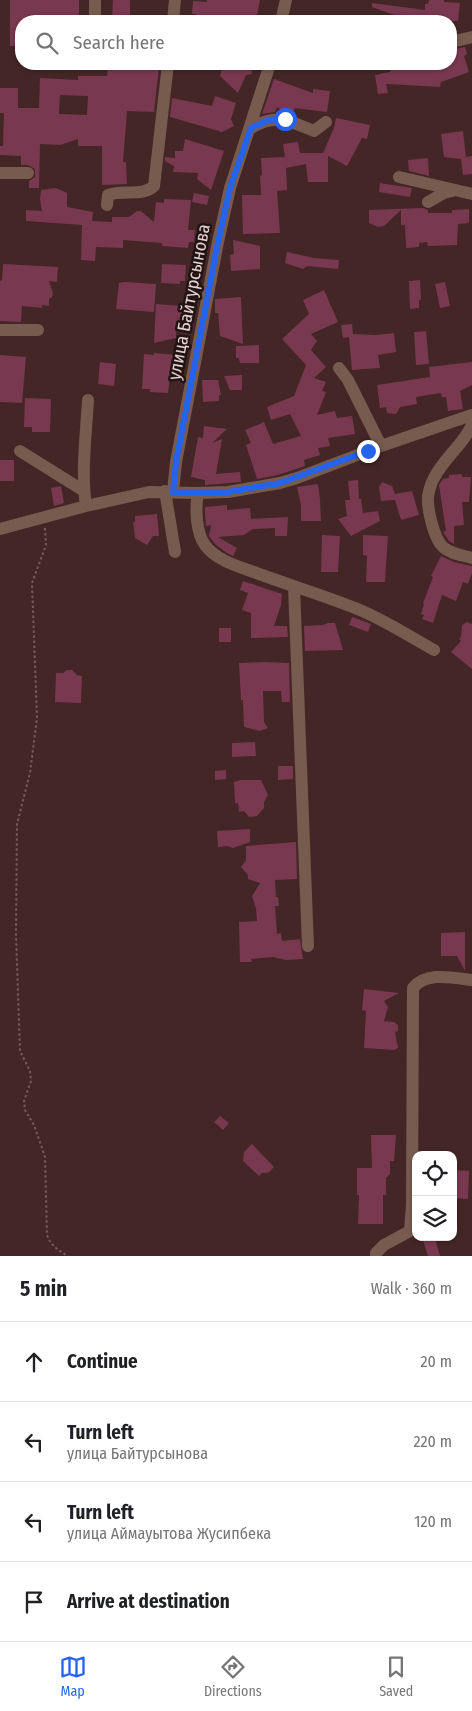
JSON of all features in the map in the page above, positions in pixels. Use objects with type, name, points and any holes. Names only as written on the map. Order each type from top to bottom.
[{"type":"street","points":[[95,0],[95,15]]},
{"type":"street","points":[[174,15],[175,0]]},
{"type":"street","points":[[282,15],[286,0]]},
{"type":"street","points":[[457,41],[472,37]]},
{"type":"street","points":[[106,205],[108,194],[147,191],[154,186],[167,70]]},
{"type":"street","name":"улица Байтурсынова","points":[[174,552],[169,492],[230,188],[268,70]]},
{"type":"street","points":[[251,128],[269,120],[285,119],[314,131],[326,122]]},
{"type":"street","points":[[0,173],[28,173]]},
{"type":"street","points":[[399,177],[472,194]]},
{"type":"street","points":[[428,202],[436,196],[455,191]]},
{"type":"street","points":[[0,330],[38,330]]},
{"type":"street","points":[[339,368],[348,380],[381,446]]},
{"type":"street","points":[[86,506],[84,491],[84,438],[88,400]]},
{"type":"street","points":[[0,529],[86,506],[149,492],[228,492],[280,483],[472,415]]},
{"type":"street","points":[[472,425],[468,434],[433,478],[428,497],[432,524],[437,539],[443,547],[452,552],[472,558]]},
{"type":"street","points":[[20,451],[84,491]]},
{"type":"street","points":[[198,493],[196,503],[198,526],[204,544],[212,552],[232,564],[367,614],[434,650]]},
{"type":"street","points":[[294,587],[308,946]]},
{"type":"street","points":[[376,1256],[376,1253],[384,1245],[410,1231],[412,1205],[413,988],[417,983],[432,978],[472,980]]},
{"type":"path","points":[[42,519],[46,532],[46,545],[32,583],[37,718],[30,773],[17,824],[17,986],[20,1051],[30,1071],[31,1081],[24,1101],[25,1110],[34,1125],[46,1157],[48,1235],[50,1242],[55,1248],[68,1256]]},
{"type":"building","points":[[10,0],[79,0],[79,15],[15,15],[15,46],[10,46]]},
{"type":"building","points":[[113,0],[130,0],[130,15],[112,15]]},
{"type":"building","points":[[207,0],[260,0],[257,15],[192,14],[193,1],[207,2]]},
{"type":"building","points":[[429,0],[460,3],[458,21],[457,15],[394,15],[372,7],[372,3],[425,10],[425,4],[428,4]]},
{"type":"building","points":[[465,47],[467,54],[464,56],[469,72],[441,82],[440,87],[386,84],[388,93],[378,94],[375,75],[390,72],[390,70],[457,70],[457,49]]},
{"type":"building","points":[[108,70],[159,70],[154,112],[127,111],[123,162],[126,162],[127,184],[102,185],[102,146],[78,146],[78,139],[60,145],[40,144],[39,188],[29,188],[29,181],[35,177],[35,169],[28,165],[21,165],[21,156],[0,155],[0,146],[3,146],[4,113],[0,113],[0,88],[18,88],[18,108],[39,108],[40,78],[78,80],[78,76],[107,76]],"holes":[[[60,95],[88,96],[87,115],[59,114]]]},
{"type":"building","points":[[222,70],[252,70],[252,74],[246,75],[238,93],[220,76]]},
{"type":"building","points":[[274,79],[313,93],[313,89],[330,91],[327,112],[295,108],[293,112],[286,113],[277,107],[275,112],[262,114]]},
{"type":"building","points":[[215,96],[236,103],[231,119],[234,126],[222,132],[170,117],[172,98],[212,106]]},
{"type":"building","points":[[336,118],[370,125],[367,139],[362,138],[347,166],[328,156],[328,182],[308,182],[306,164],[286,168],[287,190],[277,191],[280,233],[243,234],[242,195],[261,195],[261,158],[285,157],[283,144],[298,142],[300,153],[323,153],[334,128]]},
{"type":"building","points":[[463,131],[466,157],[472,156],[472,174],[463,175],[461,159],[444,157],[441,134]]},
{"type":"building","points":[[185,139],[224,151],[211,190],[197,179],[198,173],[173,172],[174,166],[165,161],[165,157],[175,158],[175,151],[183,151]]},
{"type":"building","points":[[428,158],[429,176],[409,171],[408,160]]},
{"type":"building","points":[[380,183],[412,188],[410,197],[379,192]]},
{"type":"building","points":[[56,188],[67,193],[67,207],[93,212],[92,221],[112,222],[112,217],[129,217],[137,211],[141,211],[154,222],[156,202],[164,203],[164,199],[191,200],[188,230],[195,230],[194,242],[189,242],[188,248],[162,246],[162,243],[123,240],[123,248],[96,247],[95,261],[81,260],[82,225],[26,221],[26,210],[42,211],[41,190]]},
{"type":"building","points":[[194,193],[209,196],[207,205],[192,202]]},
{"type":"building","points":[[423,208],[428,210],[428,213],[452,213],[452,210],[469,209],[469,223],[458,224],[457,245],[428,246],[427,242],[419,243],[419,247],[406,248],[405,225],[401,225],[401,210],[384,226],[378,227],[369,223],[369,210]]},
{"type":"building","points":[[233,240],[260,246],[260,269],[231,271],[230,255],[234,254]]},
{"type":"building","points":[[287,252],[314,258],[339,260],[338,269],[307,266],[303,269],[285,263]]},
{"type":"building","points":[[3,264],[58,267],[57,282],[49,281],[53,293],[49,299],[49,306],[42,305],[42,308],[22,306],[21,322],[0,321],[0,281],[2,280]]},
{"type":"building","points":[[162,264],[186,265],[185,281],[180,281],[180,284],[161,283]]},
{"type":"building","points":[[420,280],[421,300],[419,300],[419,308],[410,309],[409,281]]},
{"type":"building","points":[[445,282],[450,306],[440,308],[435,284]]},
{"type":"building","points":[[119,283],[156,284],[154,312],[116,309]]},
{"type":"building","points":[[324,290],[338,322],[311,334],[317,341],[311,350],[326,367],[314,378],[326,382],[322,391],[326,392],[317,415],[335,411],[337,418],[352,416],[355,434],[328,438],[330,446],[318,448],[320,455],[304,460],[305,466],[278,475],[257,479],[246,445],[251,443],[245,430],[264,422],[273,444],[301,436],[290,414],[271,420],[267,407],[294,396],[306,365],[282,339],[309,314],[303,300]]},
{"type":"building","points":[[241,297],[243,344],[220,336],[218,313],[215,313],[215,299]]},
{"type":"building","points":[[156,304],[183,306],[182,322],[176,322],[176,338],[154,343]]},
{"type":"building","points":[[352,324],[353,334],[376,335],[394,333],[396,352],[378,355],[380,368],[352,370],[349,337],[343,338],[341,325]]},
{"type":"building","points":[[426,331],[429,364],[416,365],[414,332]]},
{"type":"building","points":[[259,345],[259,363],[240,363],[239,358],[236,358],[236,346]]},
{"type":"building","points":[[154,353],[176,355],[175,376],[170,376],[168,393],[150,392],[150,389],[142,389],[144,354],[154,355]]},
{"type":"building","points":[[0,355],[26,357],[22,403],[0,402]]},
{"type":"building","points":[[100,362],[116,364],[114,386],[98,384]]},
{"type":"building","points":[[472,362],[472,385],[460,391],[463,409],[448,411],[446,397],[442,397],[441,393],[416,397],[417,404],[400,407],[396,414],[387,413],[386,407],[380,408],[377,385],[430,377],[429,367]]},
{"type":"building","points":[[242,375],[242,390],[230,390],[224,376]]},
{"type":"building","points":[[202,380],[218,380],[221,395],[219,395],[219,401],[203,402]]},
{"type":"building","points":[[25,398],[51,399],[50,432],[32,432],[32,427],[24,427]]},
{"type":"building","points":[[204,426],[227,429],[212,443],[222,439],[216,474],[240,472],[241,482],[205,485],[205,480],[191,477],[198,437],[203,438]]},
{"type":"building","points":[[0,460],[14,460],[14,481],[0,481]]},
{"type":"building","points":[[462,474],[462,477],[471,477],[469,502],[462,502],[464,525],[454,526],[454,544],[449,541],[443,532],[446,531],[439,485],[443,479],[449,478],[449,475]]},
{"type":"building","points":[[358,480],[359,499],[361,499],[363,513],[378,511],[380,521],[351,536],[338,519],[347,516],[345,500],[350,500],[348,481]]},
{"type":"building","points":[[382,482],[392,486],[395,494],[412,491],[419,515],[401,520],[395,500],[381,501],[379,487]]},
{"type":"building","points":[[318,484],[321,521],[301,521],[301,505],[297,487]]},
{"type":"building","points":[[61,486],[64,503],[54,506],[51,488]]},
{"type":"building","points":[[227,505],[227,510],[250,508],[251,519],[288,517],[287,536],[275,536],[275,528],[253,529],[244,535],[218,537],[237,548],[233,556],[227,553],[216,545],[209,536],[211,525],[206,526],[205,507]]},
{"type":"building","points":[[157,514],[159,536],[153,536],[147,545],[135,538],[133,522],[135,522],[135,516]]},
{"type":"building","points":[[322,535],[340,536],[338,572],[321,572]]},
{"type":"building","points":[[363,535],[388,536],[385,582],[366,582],[367,556],[363,555]]},
{"type":"building","points":[[441,556],[454,562],[472,566],[472,573],[468,584],[463,582],[456,601],[442,595],[433,623],[422,619],[424,615],[421,614],[433,577],[431,576]]},
{"type":"building","points":[[243,581],[282,594],[281,605],[274,626],[287,626],[288,637],[251,638],[251,613],[242,610],[248,593],[240,590]]},
{"type":"building","points":[[352,617],[371,624],[368,632],[349,625]]},
{"type":"building","points":[[467,622],[472,624],[472,669],[451,652],[461,641],[459,639],[461,637],[462,625]]},
{"type":"building","points":[[335,623],[343,650],[305,651],[304,626]]},
{"type":"building","points":[[219,628],[231,628],[231,642],[219,642]]},
{"type":"building","points":[[239,663],[289,663],[290,702],[282,702],[281,691],[263,691],[264,722],[268,728],[260,731],[244,727]]},
{"type":"building","points":[[67,670],[72,670],[77,675],[82,676],[81,703],[55,702],[56,673],[63,673]]},
{"type":"building","points":[[255,742],[256,756],[232,757],[232,743]]},
{"type":"building","points":[[278,766],[293,766],[293,779],[278,780]]},
{"type":"building","points":[[226,770],[226,779],[215,780],[215,771]]},
{"type":"building","points":[[261,780],[268,795],[264,802],[264,808],[257,816],[249,817],[244,811],[239,812],[238,803],[235,803],[234,782]]},
{"type":"building","points":[[250,829],[250,842],[233,848],[227,846],[218,847],[217,831]]},
{"type":"building","points":[[296,842],[297,879],[275,880],[276,897],[278,897],[279,906],[275,906],[277,934],[281,933],[282,941],[300,939],[303,959],[286,960],[273,957],[251,959],[252,962],[240,962],[239,922],[257,921],[252,896],[260,883],[248,879],[248,875],[241,867],[246,860],[246,846]]},
{"type":"building","points":[[465,932],[465,971],[457,956],[441,956],[441,933]]},
{"type":"building","points":[[364,989],[399,993],[384,1001],[388,1007],[384,1021],[394,1022],[398,1025],[398,1031],[395,1032],[398,1048],[394,1050],[364,1048],[366,1011],[362,1010]]},
{"type":"building","points":[[220,1116],[229,1123],[223,1130],[214,1122]]},
{"type":"building","points":[[371,1135],[396,1135],[394,1161],[390,1161],[390,1174],[386,1178],[386,1195],[383,1195],[383,1224],[358,1224],[359,1195],[357,1195],[357,1168],[372,1168]]},
{"type":"building","points":[[252,1144],[274,1167],[268,1173],[262,1173],[259,1176],[243,1161],[244,1152]]},
{"type":"building","points":[[457,1170],[469,1171],[468,1199],[457,1198]]},
{"type":"building","points":[[423,1241],[436,1241],[440,1256],[428,1256]]},
{"type":"route","points":[[285,119],[269,120],[251,128],[230,188],[176,462],[173,492],[228,492],[280,483],[368,451]]}]
